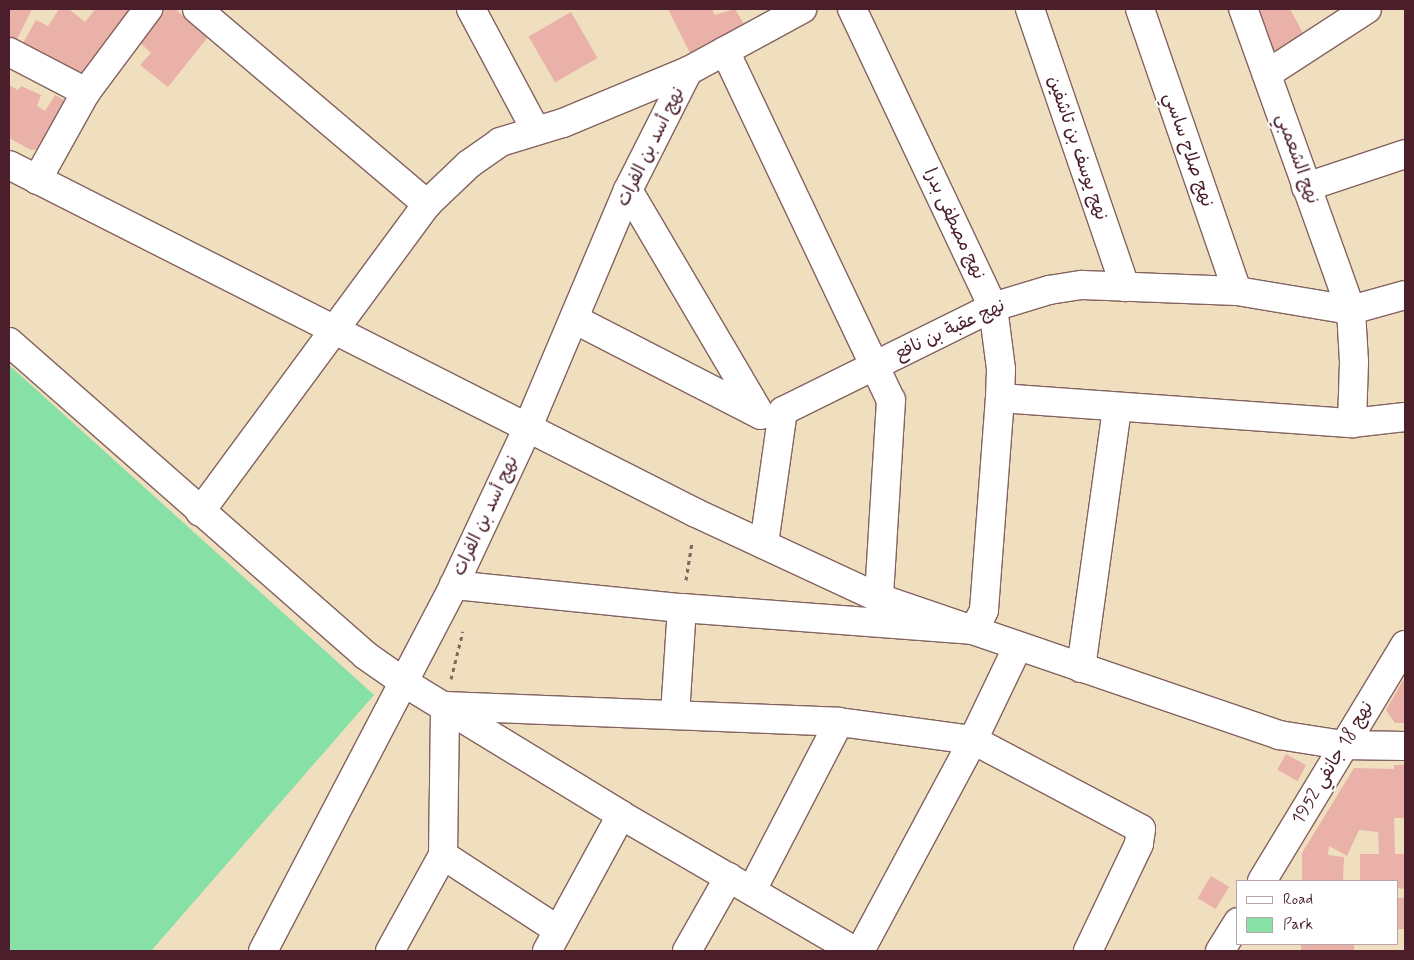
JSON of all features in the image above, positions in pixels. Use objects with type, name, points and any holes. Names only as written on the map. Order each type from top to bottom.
[{"type":"street","points":[[37,180],[86,92],[148,9]]},
{"type":"street","points":[[198,9],[427,204]]},
{"type":"street","points":[[471,9],[535,129]]},
{"type":"street","points":[[200,512],[427,204],[469,164],[500,142],[535,129],[563,123],[688,71],[802,9]]},
{"type":"street","name":"نهج مصطفى بدرا","points":[[852,9],[993,307],[1001,368],[1000,398],[984,610],[974,630]]},
{"type":"street","name":"نهج يوسف بن تاشفين","points":[[1030,9],[1125,287]]},
{"type":"street","name":"نهج صلاح ساسي","points":[[1140,9],[1237,291]]},
{"type":"street","name":"نهج الشعمبي","points":[[1243,9],[1351,310],[1354,362],[1352,423]]},
{"type":"street","points":[[1266,74],[1367,9]]},
{"type":"street","points":[[725,50],[891,400],[879,598]]},
{"type":"street","points":[[9,52],[86,92]]},
{"type":"street","name":"نهج أسد بن الفرات","points":[[262,951],[405,683],[464,585],[628,190],[688,71]]},
{"type":"street","points":[[1306,186],[1405,154]]},
{"type":"street","points":[[9,165],[333,332],[696,513],[879,598],[1279,735],[1343,745],[1405,746]]},
{"type":"street","points":[[628,190],[771,418],[764,544]]},
{"type":"street","name":"نهج عقبة بن نافع","points":[[771,418],[993,307],[1066,288],[1125,287],[1237,291],[1351,310]]},
{"type":"street","points":[[1351,310],[1405,295]]},
{"type":"street","points":[[574,319],[771,418]]},
{"type":"street","points":[[9,342],[200,512],[366,655],[405,683],[621,815],[741,884],[821,943],[855,951]]},
{"type":"street","points":[[1000,398],[1117,408],[1352,423],[1405,417]]},
{"type":"street","points":[[1081,668],[1117,408]]},
{"type":"street","points":[[464,585],[682,608],[974,630]]},
{"type":"street","points":[[675,714],[682,608]]},
{"type":"street","name":"نهج 18 جانفي 1952","points":[[1263,880],[1405,645]]},
{"type":"street","points":[[860,951],[973,740],[1018,646]]},
{"type":"street","points":[[444,706],[839,722],[973,740],[1141,829],[1139,844],[1088,951]]},
{"type":"street","points":[[390,951],[444,855],[444,706]]},
{"type":"street","points":[[687,951],[741,884],[839,722]]},
{"type":"street","points":[[444,855],[553,941],[621,815]]},
{"type":"street","points":[[1220,951],[1236,925]]},
{"type":"path","points":[[682,608],[696,513]]},
{"type":"path","points":[[444,706],[464,585]]},
{"type":"green space","points":[[9,365],[374,695],[151,951],[9,951]]},
{"type":"building","points":[[9,9],[32,9],[14,45],[9,43]]},
{"type":"building","points":[[59,9],[69,9],[85,22],[94,11],[91,9],[138,9],[85,79],[20,48],[36,20],[48,26]]},
{"type":"building","points":[[162,9],[175,9],[208,37],[168,87],[140,65],[151,53],[137,40]]},
{"type":"building","points":[[668,9],[712,9],[715,15],[735,9],[745,26],[691,55]]},
{"type":"building","points":[[1251,9],[1290,9],[1304,35],[1269,58]]},
{"type":"building","points":[[571,12],[598,58],[555,82],[529,36]]},
{"type":"building","points":[[9,85],[18,90],[21,86],[41,95],[37,106],[45,111],[55,95],[66,101],[42,149],[31,150],[9,138]]},
{"type":"building","points":[[1405,677],[1405,723],[1395,723],[1386,710]]},
{"type":"building","points":[[1286,754],[1306,765],[1297,781],[1277,770]]},
{"type":"building","points":[[1394,765],[1405,765],[1405,818],[1394,818],[1395,854],[1405,854],[1405,889],[1399,888],[1399,880],[1360,880],[1360,854],[1379,854],[1378,832],[1359,830],[1347,856],[1329,846],[1328,855],[1344,857],[1343,880],[1302,880],[1302,853],[1354,768],[1394,769]]},
{"type":"building","points":[[1211,876],[1229,887],[1216,909],[1198,898]]},
{"type":"building","points":[[1399,898],[1405,898],[1405,929],[1399,929]]},
{"type":"building","points":[[1301,945],[1354,945],[1354,951],[1301,951]]}]
